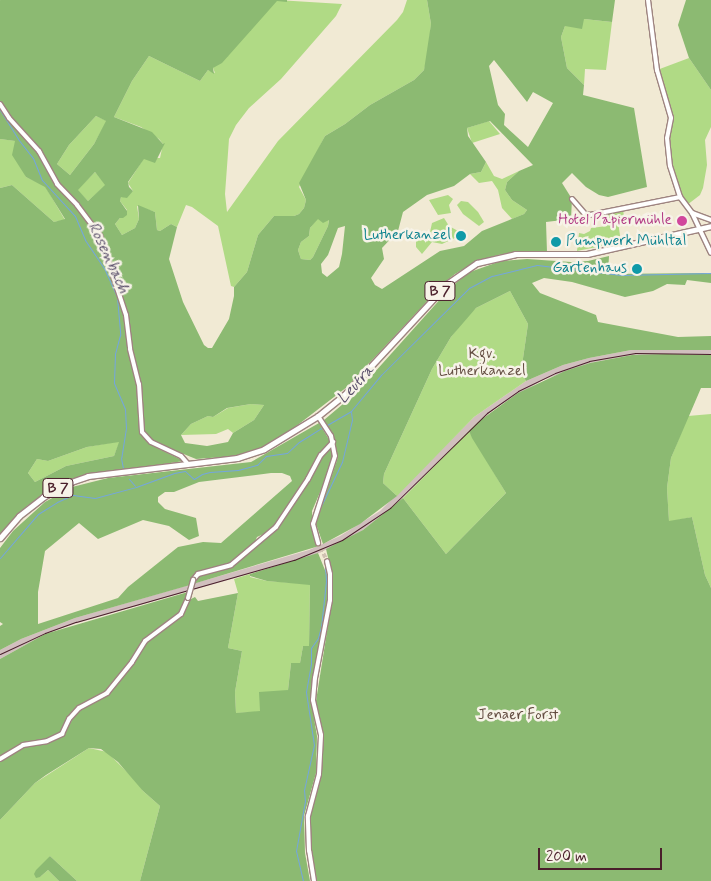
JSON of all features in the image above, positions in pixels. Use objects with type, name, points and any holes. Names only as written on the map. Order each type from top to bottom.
[{"type":"main road","points":[[699,230],[711,226]]},
{"type":"main road","name":"B 7","points":[[0,538],[28,508],[71,482],[88,476],[237,458],[255,454],[318,416],[353,387],[438,294],[459,274],[489,259],[516,254],[587,254],[699,230]]},
{"type":"street","points":[[648,0],[657,70],[671,118],[667,138],[670,166],[680,197],[692,213],[711,253]]},
{"type":"street","points":[[0,104],[39,151],[56,184],[77,205],[100,236],[126,315],[130,350],[139,384],[142,432],[151,442],[181,456],[188,464]]},
{"type":"street","points":[[572,199],[585,214],[590,215],[680,197]]},
{"type":"street","points":[[692,213],[711,220]]},
{"type":"street","points":[[318,416],[333,442],[334,463],[320,498],[313,524],[318,543]]},
{"type":"street","points":[[0,760],[23,745],[47,741],[62,734],[69,719],[79,708],[107,693],[129,667],[145,641],[181,614],[188,598],[192,580],[198,574],[231,565],[276,526],[308,479],[321,455],[333,442]]},
{"type":"street","points":[[314,881],[309,850],[308,816],[320,774],[322,735],[314,700],[314,678],[330,600],[330,574],[327,561]]},
{"type":"shaded area","points":[[631,350],[711,350],[711,355],[632,355],[590,363],[543,380],[500,405],[478,422],[400,501],[363,530],[343,542],[312,556],[77,623],[45,634],[0,659],[0,650],[21,639],[75,618],[309,550],[340,536],[380,511],[474,417],[526,381],[563,365],[589,358]]},
{"type":"green space","points":[[0,0],[287,0],[287,2],[277,1],[222,63],[213,68],[214,74],[208,70],[200,81],[149,56],[132,81],[114,117],[152,132],[163,144],[165,143],[155,163],[144,159],[128,182],[129,187],[133,191],[127,198],[121,197],[120,201],[127,211],[127,215],[120,218],[115,224],[122,235],[135,228],[139,219],[138,205],[155,212],[157,230],[160,231],[171,224],[177,227],[169,259],[183,302],[204,345],[208,348],[212,348],[229,319],[234,287],[247,272],[258,235],[274,216],[294,216],[299,214],[304,208],[306,200],[299,183],[325,136],[370,105],[414,80],[424,70],[431,24],[427,0],[615,0],[612,22],[584,19],[582,29],[565,26],[561,37],[567,68],[584,85],[583,95],[634,108],[647,187],[608,197],[599,195],[586,187],[572,173],[562,183],[572,199],[571,219],[546,222],[547,252],[514,252],[498,255],[477,261],[455,274],[446,281],[347,387],[286,434],[261,448],[237,456],[196,459],[154,442],[153,446],[184,461],[89,475],[71,481],[53,489],[27,506],[0,534],[0,188],[12,185],[54,222],[65,219],[45,187],[26,177],[12,155],[15,141],[0,139]],"holes":[[[494,60],[527,102],[533,92],[553,103],[528,147],[504,125],[505,114],[498,105],[489,66]],[[96,116],[106,121],[94,144],[70,175],[57,164],[69,145]],[[490,121],[533,165],[519,171],[507,182],[505,190],[512,200],[527,210],[524,214],[482,231],[464,246],[440,251],[382,289],[375,285],[371,278],[384,259],[382,248],[398,231],[403,212],[427,195],[454,186],[470,174],[481,172],[486,162],[468,136],[467,128]],[[95,172],[105,185],[88,201],[78,190]],[[318,219],[323,223],[329,220],[313,257],[310,260],[301,259],[298,250],[301,242],[309,236],[310,228]],[[345,226],[339,267],[327,277],[322,273],[321,264],[328,255],[338,228]],[[251,404],[264,405],[254,420],[233,433],[228,442],[207,446],[185,443],[181,435],[191,424],[208,416],[213,417],[227,408]],[[119,442],[114,456],[66,466],[35,482],[28,473],[37,459],[48,461],[87,447]]]},
{"type":"green space","points":[[277,0],[342,4],[336,16],[281,79],[249,108],[236,125],[229,139],[225,194],[227,212],[278,141],[397,20],[403,12],[407,0],[427,0],[431,24],[428,55],[424,70],[414,80],[370,105],[325,136],[299,187],[306,200],[304,208],[299,214],[294,216],[274,216],[258,235],[247,272],[234,287],[231,286],[218,226],[192,207],[186,205],[177,227],[171,224],[160,231],[157,230],[155,212],[137,206],[139,219],[135,228],[122,235],[115,224],[127,210],[120,201],[121,196],[133,191],[128,183],[144,158],[160,158],[163,144],[159,139],[141,127],[114,117],[132,81],[149,56],[200,81],[208,70],[215,73],[213,68]]},
{"type":"green space","points":[[686,0],[711,0],[711,90],[689,58],[678,25]]},
{"type":"green space","points":[[584,19],[612,22],[606,70],[585,69],[584,85],[567,68],[561,37],[565,26]]},
{"type":"green space","points":[[689,58],[711,90],[711,127],[705,140],[707,165],[703,188],[700,195],[687,205],[680,197],[667,150],[671,118],[657,70]]},
{"type":"green space","points":[[96,116],[107,121],[94,144],[70,175],[57,164],[69,145]]},
{"type":"green space","points":[[489,121],[500,134],[472,143],[467,128]]},
{"type":"green space","points":[[0,139],[16,141],[26,177],[45,186],[65,220],[54,222],[12,185],[0,188]]},
{"type":"green space","points":[[486,162],[494,176],[502,179],[519,171],[507,182],[505,190],[512,200],[527,210],[524,214],[512,219],[502,208],[498,190],[492,181],[479,183],[470,174],[481,172]]},
{"type":"green space","points":[[95,172],[106,185],[88,201],[77,190]]},
{"type":"green space","points":[[448,195],[453,199],[449,205],[451,213],[438,215],[429,200]]},
{"type":"green space","points":[[461,201],[468,202],[478,212],[484,222],[479,226],[463,214],[457,205]]},
{"type":"green space","points":[[623,210],[624,216],[618,222],[621,242],[577,251],[579,233],[584,234],[590,231],[591,228],[607,226],[606,214]]},
{"type":"green space","points":[[318,218],[329,219],[328,226],[313,257],[310,260],[301,259],[298,250],[301,242],[309,236],[310,228]]},
{"type":"green space","points":[[444,218],[449,226],[458,231],[455,238],[442,244],[432,242],[422,254],[416,247],[416,240],[430,232],[432,223]]},
{"type":"green space","points":[[609,256],[608,274],[704,273],[711,274],[711,283],[687,280],[685,285],[667,284],[653,291],[625,297],[572,282],[544,278],[532,283],[540,293],[596,315],[598,322],[678,337],[711,336],[711,350],[631,350],[563,365],[526,381],[521,372],[528,324],[510,291],[476,308],[451,337],[432,369],[384,474],[383,483],[397,496],[360,524],[323,544],[316,524],[338,457],[335,442],[324,420],[356,393],[452,286],[470,272],[501,261],[527,259],[571,262],[588,261]]},
{"type":"green space","name":"Kgv. Lutherkanzel","points":[[510,291],[528,324],[521,372],[526,381],[474,417],[397,496],[383,483],[384,474],[432,369],[451,337],[469,314],[476,308]]},
{"type":"green space","name":"Jenaer Forst","points":[[632,355],[711,355],[711,388],[701,388],[671,458],[667,488],[669,521],[692,517],[705,575],[711,588],[711,881],[317,881],[312,851],[310,818],[321,775],[324,736],[316,701],[332,600],[332,574],[326,549],[363,530],[403,498],[446,554],[506,493],[469,431],[478,422],[518,393],[565,371],[590,363]]},
{"type":"green space","points":[[251,404],[264,405],[254,420],[233,433],[228,429],[216,434],[181,435],[191,424],[208,416],[213,417],[228,408]]},
{"type":"green space","points":[[711,414],[711,588],[705,575],[692,517],[669,522],[667,488],[671,458],[688,416]]},
{"type":"green space","points":[[319,423],[330,441],[282,519],[270,531],[257,537],[254,544],[231,564],[198,573],[190,585],[75,618],[21,639],[0,650],[0,626],[3,624],[0,622],[0,548],[13,531],[45,502],[72,487],[108,478],[251,462]],"holes":[[[282,473],[290,476],[292,481],[221,543],[203,542],[178,547],[128,587],[118,598],[38,624],[38,592],[45,551],[79,523],[98,539],[143,520],[169,526],[189,540],[199,536],[196,518],[165,509],[158,502],[158,497],[165,492],[174,492],[199,482]]]},
{"type":"green space","points":[[469,431],[506,493],[446,554],[403,498]]},
{"type":"green space","points":[[120,441],[114,456],[66,466],[35,482],[28,473],[37,459],[48,461],[87,447]]},
{"type":"green space","points":[[332,446],[333,455],[327,476],[312,511],[313,527],[319,546],[193,584],[196,577],[228,568],[280,524],[321,455]]},
{"type":"green space","points":[[318,553],[327,575],[328,599],[311,700],[317,736],[316,773],[304,816],[305,853],[310,881],[140,881],[160,806],[143,791],[118,762],[101,749],[89,748],[46,775],[35,783],[0,820],[0,762],[24,747],[48,742],[63,736],[75,715],[104,696],[133,663],[143,645],[182,615],[189,600],[195,597],[198,601],[238,593],[228,648],[242,651],[235,692],[236,713],[260,711],[259,692],[288,690],[291,663],[300,663],[303,646],[309,646],[310,585],[267,581],[250,576],[250,574]]},
{"type":"green space","points":[[250,574],[250,577],[267,581],[310,584],[309,646],[303,646],[300,663],[291,663],[288,690],[260,712],[236,713],[235,692],[242,651],[228,648],[238,593],[234,579]]},
{"type":"green space","points":[[188,592],[182,610],[176,617],[144,640],[128,666],[106,692],[78,707],[61,733],[47,739],[23,743],[0,757],[0,659],[45,634]]},
{"type":"green space","points":[[89,748],[107,752],[138,783],[143,791],[160,806],[140,881],[77,881],[50,856],[40,877],[48,870],[59,881],[0,881],[0,820],[35,783]]},
{"type":"green space","points":[[50,856],[77,881],[59,881],[48,870],[36,878],[34,874],[36,870]]},
{"type":"waterway","name":"Rosenbach","points":[[0,110],[18,139],[33,158],[42,180],[75,216],[85,240],[105,270],[117,297],[120,335],[115,354],[114,383],[125,409],[126,428],[121,458],[123,468]]},
{"type":"waterway","name":"Leutra","points":[[327,425],[351,411],[381,375],[469,288],[492,276],[537,265],[621,275],[711,273]]},
{"type":"waterway","points":[[321,506],[342,462],[352,420],[351,412]]},
{"type":"waterway","name":"Leutra","points":[[0,558],[38,514],[73,495],[95,498],[136,487],[174,473],[185,471],[194,479],[210,472],[238,470],[257,465],[266,456],[287,453],[299,442],[323,427]]},
{"type":"waterway","name":"Rosenbach","points":[[129,479],[135,486]]},
{"type":"waterway","points":[[303,881],[296,851],[305,801],[304,790],[314,745],[306,692],[311,664],[311,648],[318,638],[321,627],[326,581],[325,567]]},
{"type":"tunnel","points":[[318,543],[327,561]]},
{"type":"railway","points":[[0,654],[45,633],[76,622],[294,560],[342,540],[390,508],[487,413],[518,391],[555,373],[589,361],[635,353],[711,354]]},
{"type":"place","name":"Hotel Papiermühle","points":[[682,221]]},
{"type":"place","name":"Lutherkanzel","points":[[461,236]]},
{"type":"place","name":"Pumpwerk Mühltal","points":[[556,242]]},
{"type":"place","name":"Gartenhaus","points":[[637,269]]}]
